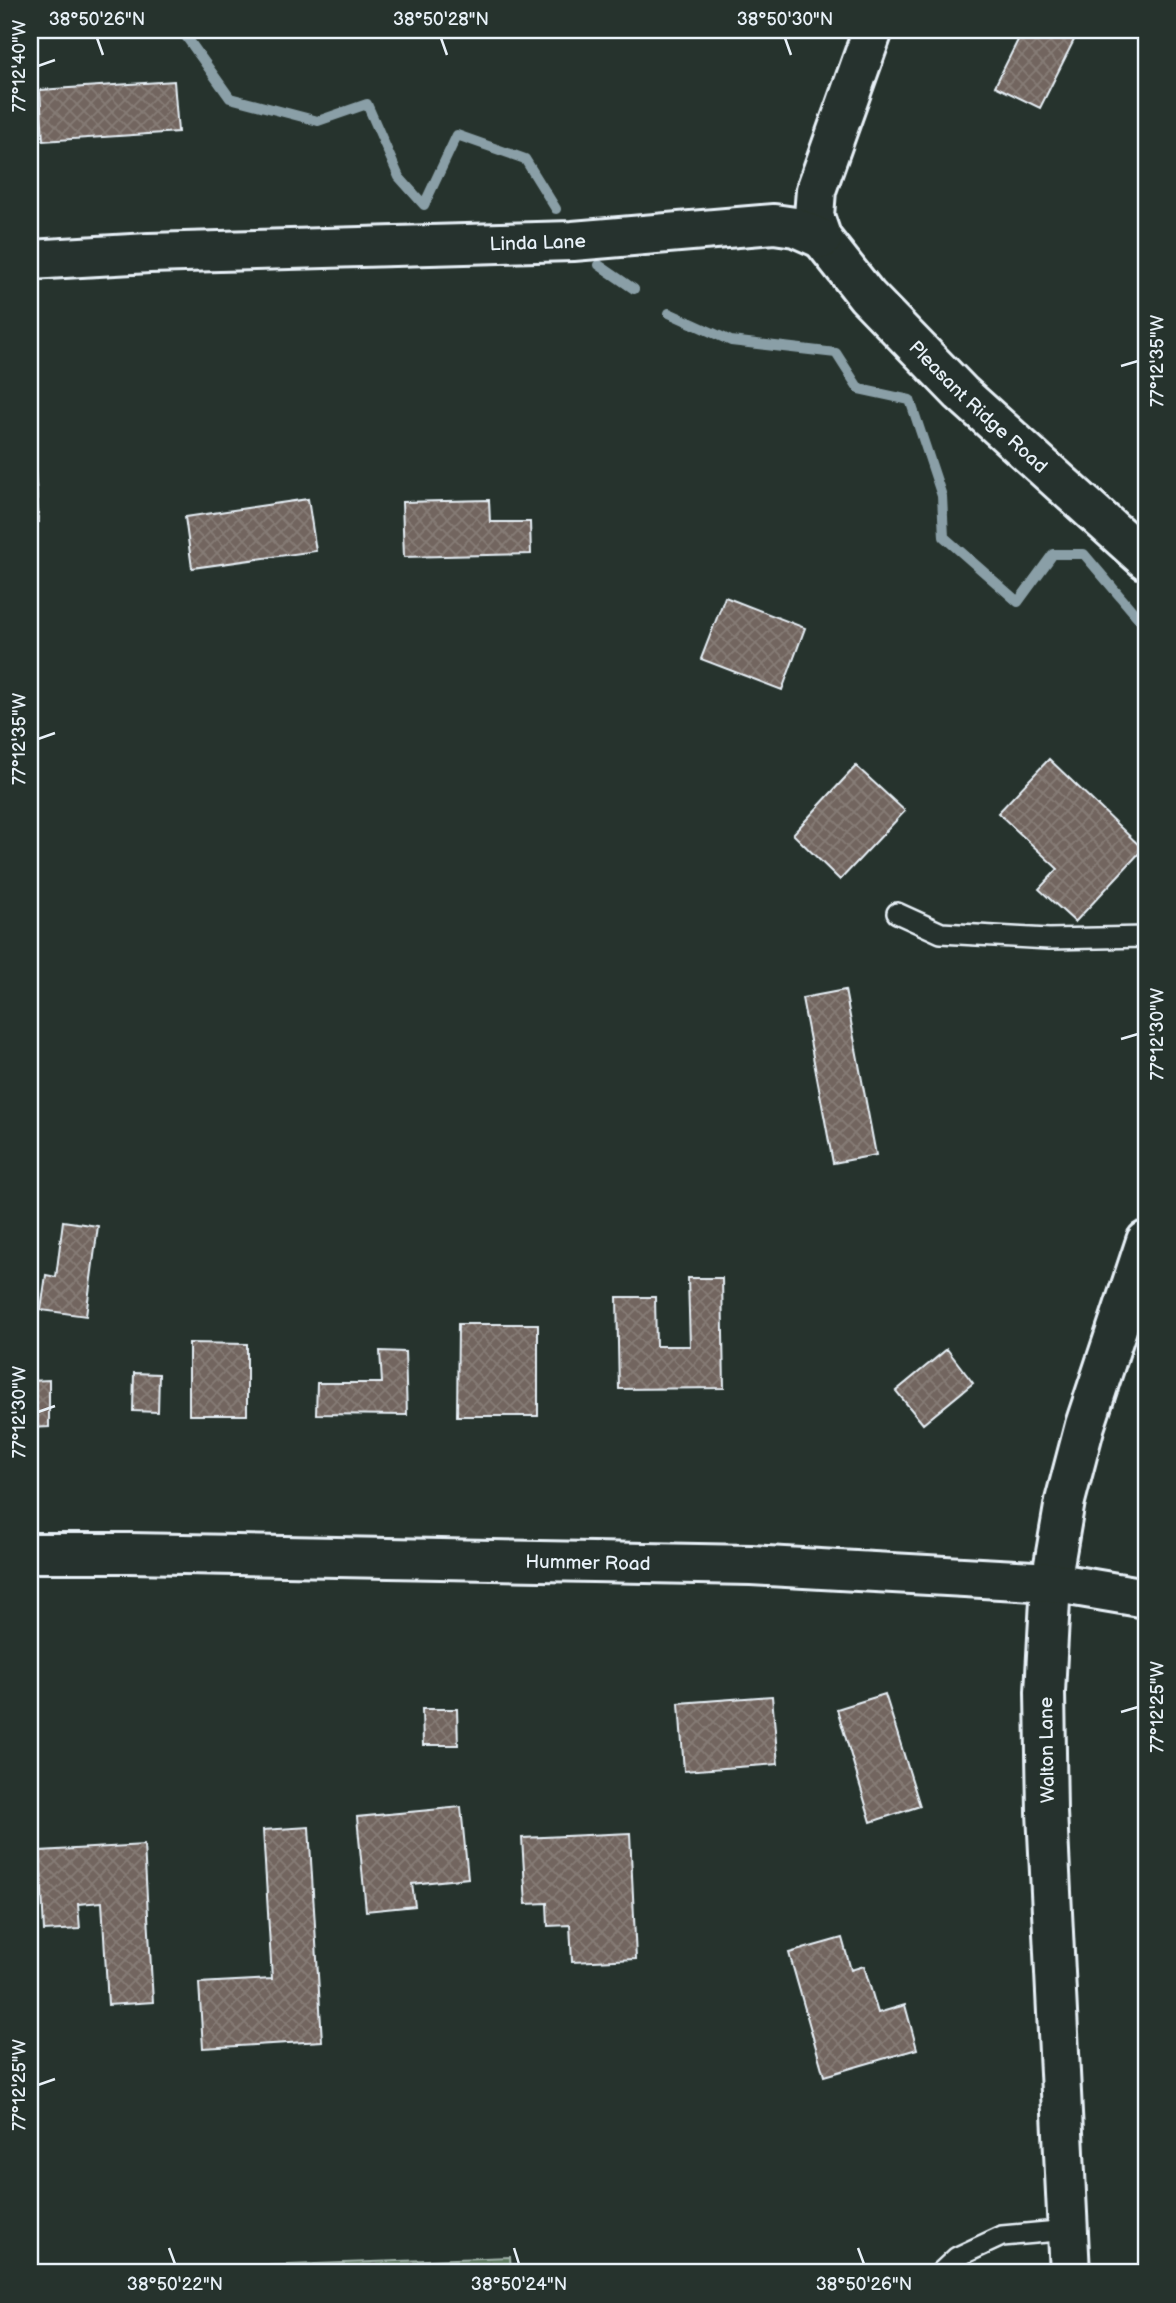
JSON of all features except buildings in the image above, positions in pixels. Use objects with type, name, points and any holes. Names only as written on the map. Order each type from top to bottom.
[{"type":"street","points":[[822,239],[814,216],[816,190],[873,30]]},
{"type":"street","points":[[774,224],[799,212],[816,190]]},
{"type":"street","name":"Linda Lane","points":[[30,260],[149,253],[573,241],[774,224],[795,227],[822,239]]},
{"type":"street","name":"Pleasant Ridge Road","points":[[822,239],[867,296],[961,393],[1146,560]]},
{"type":"street","name":"Walton Lane","points":[[1070,2273],[1047,1812],[1045,1692],[1051,1582],[1065,1501],[1084,1424],[1146,1241]]},
{"type":"street","name":"Hummer Road","points":[[30,1553],[751,1565],[1051,1582],[1146,1598]]},
{"type":"lane","points":[[897,913],[941,933],[1049,939],[1146,937]]},
{"type":"lane","points":[[940,2273],[957,2257],[1002,2236],[1069,2231]]},
{"type":"green space","points":[[510,2257],[511,2273],[66,2273]]},
{"type":"waterway","points":[[177,30],[183,32],[230,98],[318,121],[367,104],[399,177],[424,205],[457,135],[525,159],[556,209]]},
{"type":"waterway","points":[[599,265],[634,289]]},
{"type":"waterway","points":[[669,313],[731,341],[836,353],[859,389],[910,400],[942,496],[944,537],[1018,602],[1053,554],[1084,554],[1146,627]]}]
